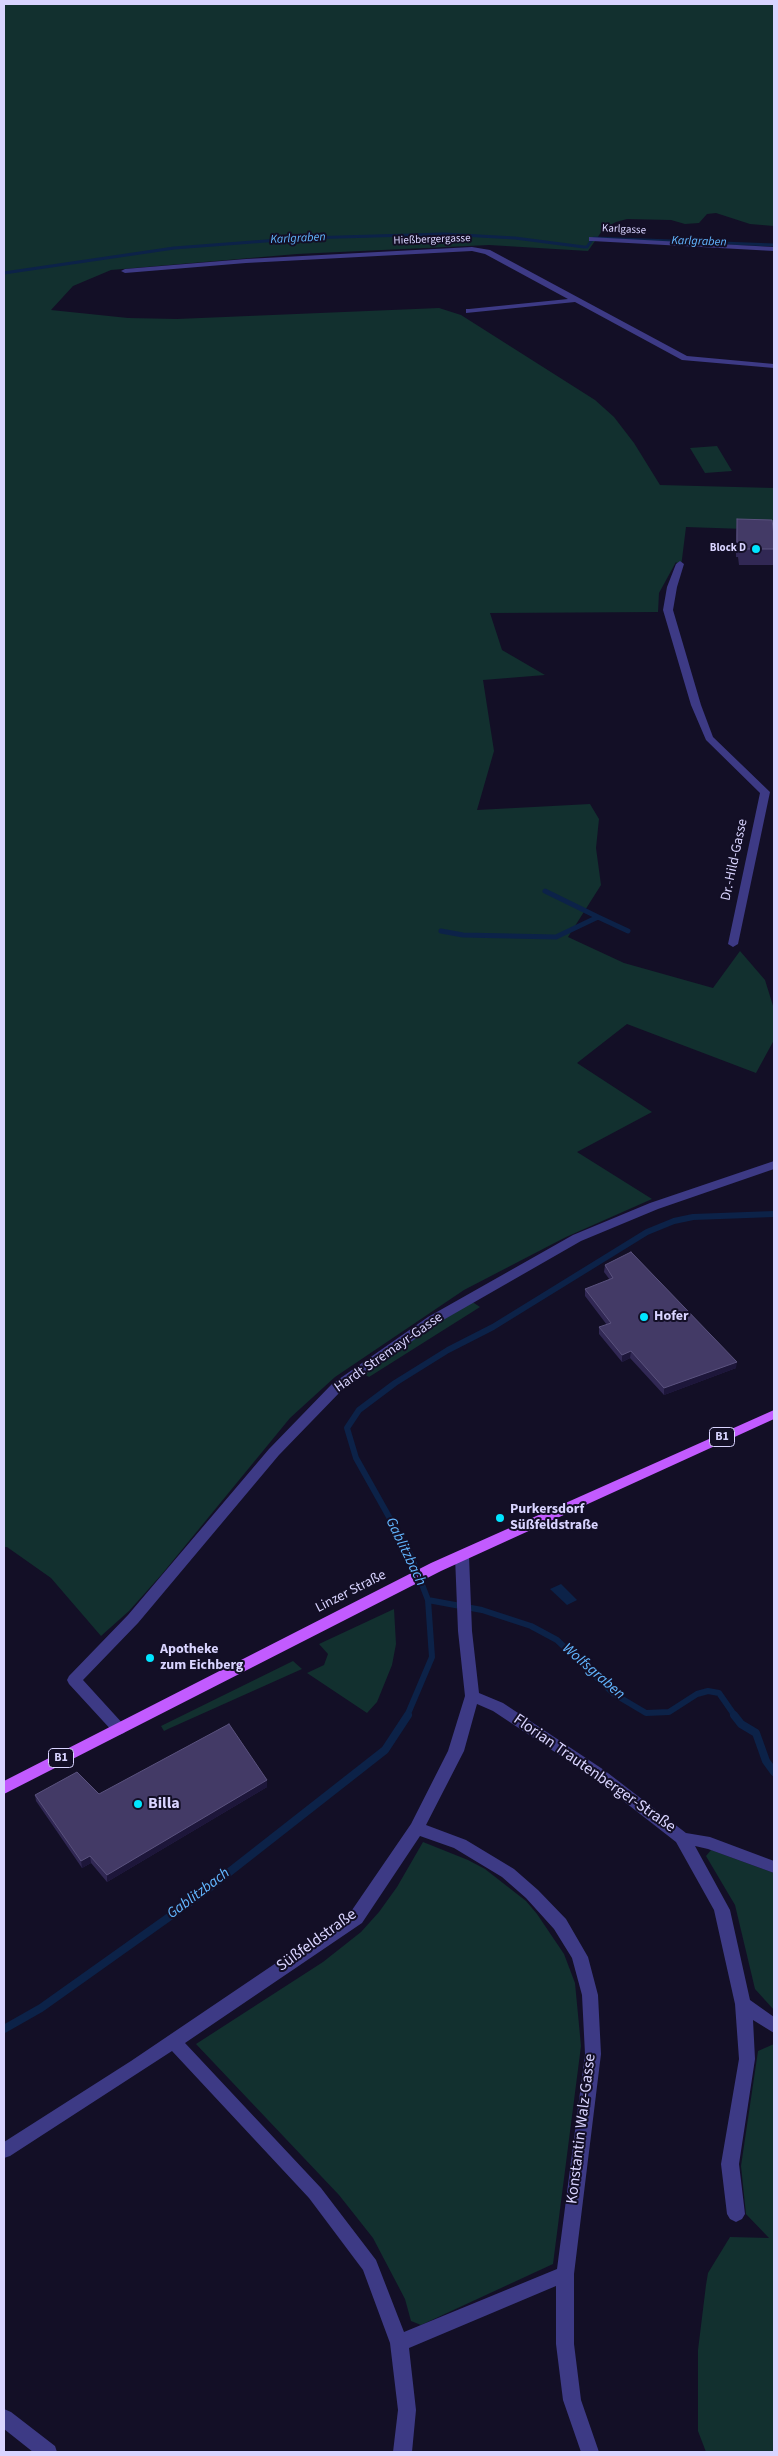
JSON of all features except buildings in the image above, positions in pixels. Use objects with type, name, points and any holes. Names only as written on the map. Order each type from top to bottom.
[{"type":"main road","name":"Linzer Straße","points":[[4,1788],[436,1567],[571,1504],[774,1414]]},
{"type":"street","name":"Karlgasse","points":[[592,239],[774,249]]},
{"type":"street","name":"Hießbergergasse","points":[[124,271],[264,260],[472,249],[487,252],[685,358],[774,366]]},
{"type":"street","points":[[469,311],[576,300]]},
{"type":"street","points":[[680,564],[672,587],[668,610],[696,705],[709,738],[770,793]]},
{"type":"street","name":"Dr.-Hild-Gasse","points":[[733,944],[770,793]]},
{"type":"street","name":"Hardt Stremayr-Gasse","points":[[118,1729],[74,1680],[134,1619],[274,1452],[337,1387],[432,1320],[577,1238],[654,1206],[774,1165]]},
{"type":"street","name":"Süßfeldstraße","points":[[4,2151],[173,2041],[356,1918],[417,1828],[456,1751],[472,1696],[465,1631],[462,1556]]},
{"type":"street","name":"Florian Trautenberger-Straße","points":[[472,1696],[498,1707],[599,1774],[682,1838],[722,1910],[743,2004],[747,2059],[730,2164],[736,2214]]},
{"type":"street","name":"Konstantin Walz-Gasse","points":[[417,1828],[460,1844],[508,1873],[532,1894],[560,1924],[580,1957],[590,1996],[594,2054],[565,2274],[565,2344],[572,2400],[590,2452]]},
{"type":"street","points":[[682,1838],[710,1844],[774,1867]]},
{"type":"street","points":[[743,2004],[774,2026]]},
{"type":"street","points":[[173,2041],[315,2193],[370,2266],[399,2343],[406,2410],[402,2452]]},
{"type":"street","points":[[399,2343],[565,2274]]},
{"type":"street","points":[[4,2418],[48,2452]]},
{"type":"green space","points":[[4,4],[774,4],[774,226],[750,224],[716,213],[707,214],[699,223],[685,224],[671,220],[627,219],[616,222],[604,228],[588,251],[489,245],[297,254],[111,270],[73,286],[51,310],[128,318],[177,319],[439,308],[461,315],[595,400],[614,417],[634,443],[660,485],[774,488],[774,530],[686,527],[681,567],[676,562],[659,593],[658,612],[490,613],[502,650],[545,675],[483,680],[494,751],[477,810],[590,804],[599,819],[596,848],[601,885],[568,937],[624,963],[713,988],[740,951],[765,980],[774,1009],[774,1040],[756,1073],[627,1024],[577,1063],[652,1112],[577,1152],[652,1199],[566,1237],[464,1290],[335,1377],[290,1418],[162,1574],[129,1611],[101,1636],[51,1578],[7,1547],[4,1547]]},
{"type":"green space","points":[[717,446],[732,471],[705,473],[690,448]]},
{"type":"green space","points":[[471,1301],[480,1307],[369,1377],[362,1373]]},
{"type":"green space","points":[[394,1609],[396,1644],[392,1665],[377,1702],[367,1713],[307,1673],[324,1665],[328,1654],[319,1644]]},
{"type":"green space","points":[[293,1661],[302,1669],[164,1731],[161,1726]]},
{"type":"green space","points":[[423,1842],[485,1869],[526,1901],[537,1914],[564,1954],[575,1983],[581,2046],[553,2264],[421,2325],[411,2321],[405,2299],[373,2238],[339,2195],[196,2044],[323,1962],[361,1932],[379,1912],[397,1887]]},
{"type":"green space","points":[[711,1850],[774,1873],[774,2010],[755,1989],[735,1905],[706,1856]]},
{"type":"green space","points":[[774,2044],[774,2452],[706,2452],[698,2431],[698,2350],[708,2273],[730,2237],[769,2238],[746,2214],[741,2166],[758,2051]]},
{"type":"water","points":[[561,1584],[577,1600],[567,1605],[550,1589]]},
{"type":"waterway","name":"Karlgraben","points":[[4,273],[174,248],[305,238],[444,234],[515,238],[584,247],[587,247],[592,240]]},
{"type":"waterway","name":"Karlgraben","points":[[594,238],[774,245]]},
{"type":"waterway","points":[[545,891],[598,917]]},
{"type":"waterway","points":[[441,931],[463,935],[556,937],[598,917]]},
{"type":"waterway","points":[[598,917],[628,931]]},
{"type":"waterway","name":"Gablitzbach","points":[[428,1600],[411,1556],[356,1458],[347,1428],[359,1410],[395,1383],[448,1350],[493,1327],[647,1232],[674,1221],[693,1217],[774,1214]]},
{"type":"waterway","name":"Gablitzbach","points":[[407,1716],[432,1657],[428,1600]]},
{"type":"waterway","name":"Wolfsgraben","points":[[428,1600],[482,1610],[531,1626],[557,1640],[614,1694],[646,1713],[669,1712],[697,1694],[708,1691],[719,1693],[735,1716]]},
{"type":"waterway","name":"Gablitzbach","points":[[4,2029],[41,2008],[200,1895],[385,1750],[408,1715]]},
{"type":"waterway","name":"Wolfsgraben","points":[[734,1715],[741,1724],[756,1733],[766,1761],[774,1772]]},
{"type":"place","name":"Block D","points":[[756,549]]},
{"type":"place","name":"Hofer","points":[[644,1317]]},
{"type":"place","name":"Purkersdorf Süßfeldstraße","points":[[500,1518]]},
{"type":"place","name":"Apotheke zum Eichberg","points":[[150,1658]]},
{"type":"place","name":"Billa","points":[[138,1804]]}]
